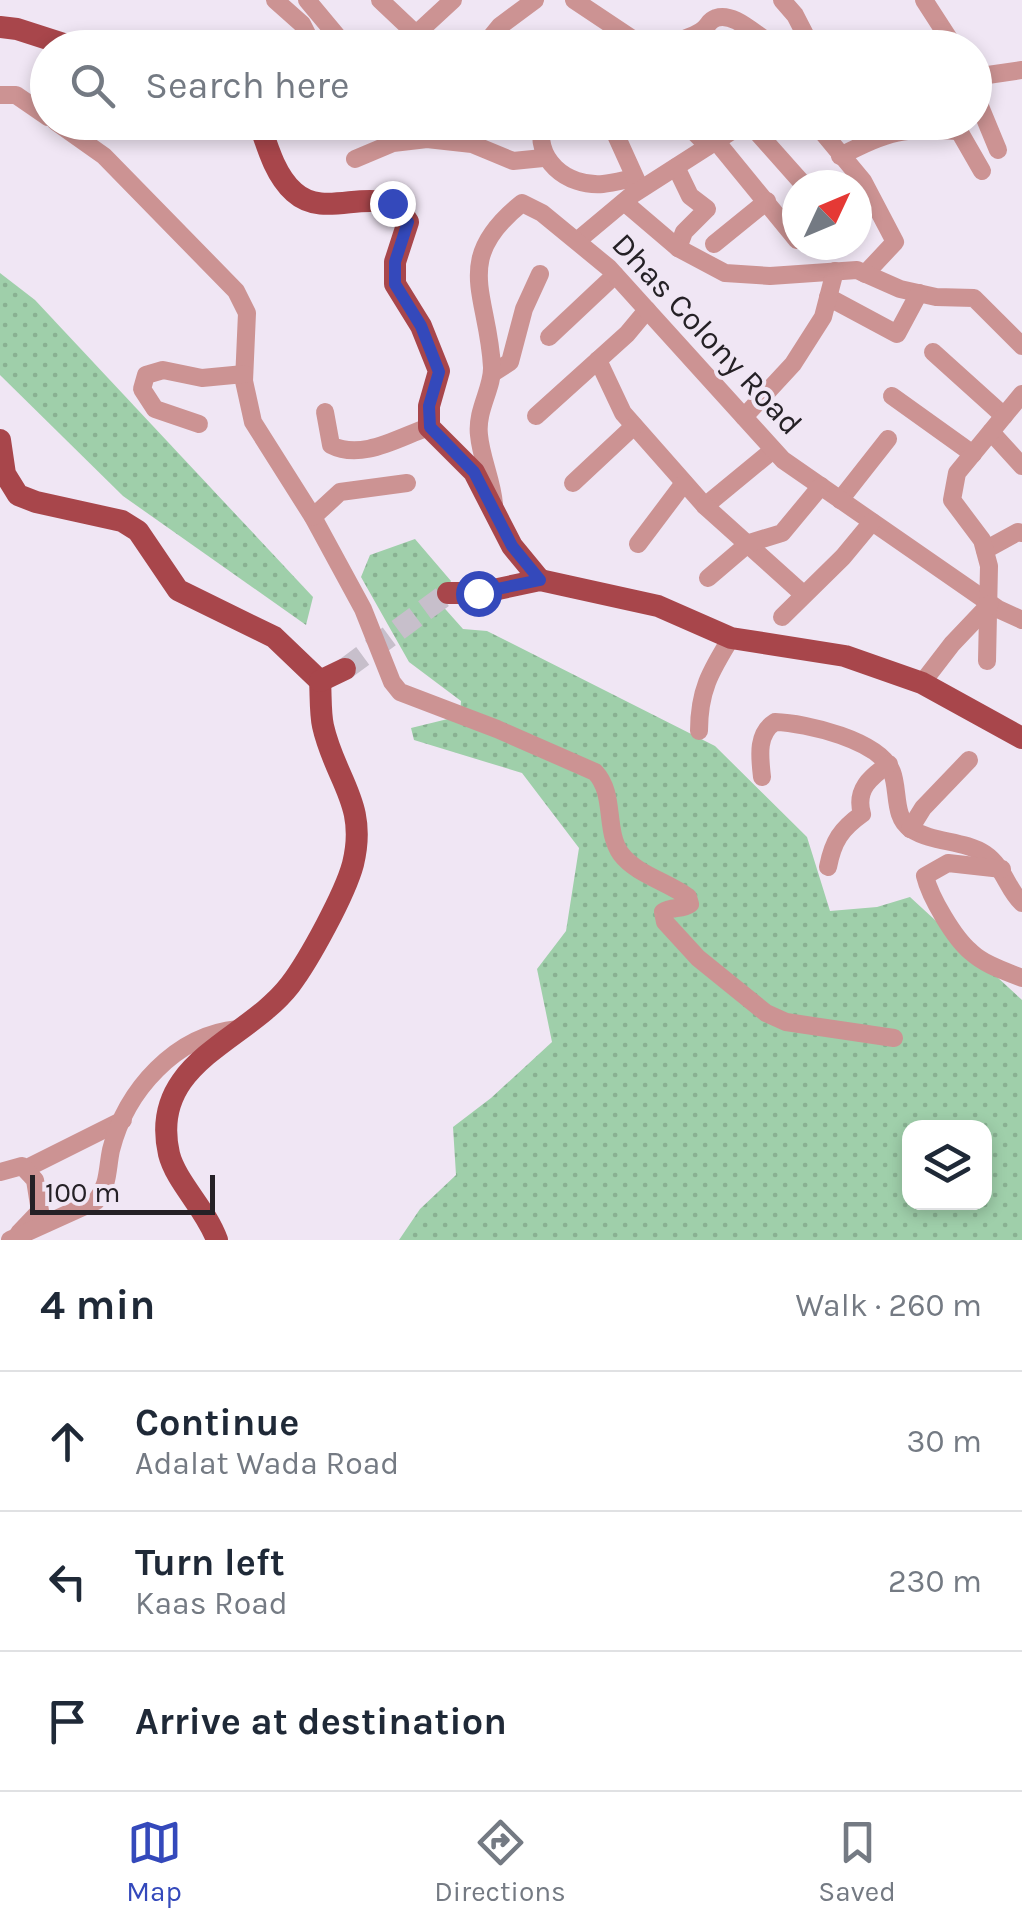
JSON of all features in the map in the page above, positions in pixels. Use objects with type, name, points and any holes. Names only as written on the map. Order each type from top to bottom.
[{"type":"main road","points":[[0,27],[30,32]]},
{"type":"main road","points":[[266,140],[277,168],[295,193],[312,202],[378,200],[392,203],[402,211],[408,222],[395,262],[395,284],[421,326],[439,372],[429,406],[430,427],[474,472],[512,546],[540,580]]},
{"type":"main road","points":[[0,440],[5,474],[18,495],[122,521],[138,530],[178,590],[274,637],[320,680],[322,726],[358,815],[353,864],[345,886],[288,987],[206,1053],[179,1086],[170,1105],[166,1131],[170,1158],[208,1216],[217,1240]]},
{"type":"main road","points":[[448,593],[478,593],[540,580],[658,606],[731,638],[845,656],[922,683],[1022,738]]},
{"type":"main road","points":[[320,680],[345,669]]},
{"type":"street","points":[[275,0],[305,30]]},
{"type":"street","points":[[307,0],[332,30]]},
{"type":"street","points":[[380,0],[412,30]]},
{"type":"street","points":[[420,30],[453,0]]},
{"type":"street","points":[[497,30],[535,0]]},
{"type":"street","points":[[574,0],[619,30]]},
{"type":"street","points":[[782,0],[803,30]]},
{"type":"street","points":[[924,0],[943,30]]},
{"type":"street","points":[[704,30],[721,17],[751,30]]},
{"type":"street","points":[[992,74],[1022,70]]},
{"type":"street","points":[[0,95],[16,96],[30,105]]},
{"type":"street","points":[[992,136],[998,150]]},
{"type":"street","points":[[81,140],[104,156],[236,291],[246,314],[244,374],[253,422],[313,517],[363,609],[392,682],[400,692],[595,772],[604,781],[614,840],[622,856],[688,897],[690,904],[686,908],[663,912],[665,922],[706,965],[766,1013],[823,1030],[894,1038]]},
{"type":"street","points":[[355,159],[393,142],[427,140],[472,144],[513,161],[543,158]]},
{"type":"street","points":[[539,140],[543,158],[565,176],[599,185],[638,184],[676,167],[718,140]]},
{"type":"street","points":[[618,140],[638,184]]},
{"type":"street","points":[[707,140],[782,221]]},
{"type":"street","points":[[763,140],[790,170]]},
{"type":"street","points":[[828,140],[863,181],[895,242],[865,274]]},
{"type":"street","points":[[840,156],[872,140]]},
{"type":"street","points":[[964,140],[982,171]]},
{"type":"street","points":[[676,167],[690,196],[707,209],[684,232],[678,248]]},
{"type":"street","points":[[577,241],[624,202],[638,184]]},
{"type":"street","points":[[624,202],[678,248],[725,273],[770,276],[857,270],[900,289],[974,298],[1022,346]]},
{"type":"street","points":[[714,244],[767,202]]},
{"type":"street","name":"Dhas Colony Road","points":[[494,509],[492,479],[479,436],[480,405],[492,372],[487,323],[476,278],[485,245],[522,203],[542,214],[616,274],[783,460],[990,604],[1022,620]]},
{"type":"street","points":[[744,417],[793,364],[823,317],[835,271]]},
{"type":"street","points":[[492,372],[510,362],[524,309],[540,274]]},
{"type":"street","points":[[549,337],[616,274]]},
{"type":"street","points":[[828,297],[897,334],[919,293]]},
{"type":"street","points":[[536,416],[648,310]]},
{"type":"street","points":[[933,352],[1004,416]]},
{"type":"street","points":[[598,360],[623,413],[634,426],[705,506],[803,594]]},
{"type":"street","points":[[198,424],[155,409],[142,389],[146,375],[164,370],[202,378],[244,374]]},
{"type":"street","points":[[987,661],[990,604],[985,550],[982,540],[952,500],[957,473],[1022,394]]},
{"type":"street","points":[[892,396],[973,454]]},
{"type":"street","points":[[325,412],[331,445],[345,452],[360,452],[430,427]]},
{"type":"street","points":[[573,483],[634,426]]},
{"type":"street","points":[[991,432],[1022,466]]},
{"type":"street","points":[[840,500],[888,439]]},
{"type":"street","points":[[705,506],[773,450]]},
{"type":"street","points":[[313,517],[340,492],[407,483]]},
{"type":"street","points":[[638,544],[684,483]]},
{"type":"street","points":[[708,578],[749,543],[782,533],[821,486]]},
{"type":"street","points":[[782,616],[843,557],[872,522]]},
{"type":"street","points":[[985,550],[1022,533]]},
{"type":"street","points":[[922,683],[990,604]]},
{"type":"street","points":[[699,731],[699,701],[708,676],[731,638]]},
{"type":"street","points":[[762,777],[759,755],[763,735],[775,722],[835,734],[876,753],[894,776],[899,814],[910,829],[983,852],[1002,869],[1022,903]]},
{"type":"street","points":[[910,829],[923,808],[969,760]]},
{"type":"street","points":[[828,867],[836,837],[846,824],[862,814],[860,796],[866,783],[888,764]]},
{"type":"street","points":[[1002,869],[948,863],[925,876],[930,898],[968,950],[988,964],[1022,978]]},
{"type":"street","points":[[12,1239],[96,1201],[104,1192],[111,1150],[123,1120],[146,1079],[200,1038],[238,1029]]},
{"type":"street","points":[[0,1172],[14,1166],[27,1168],[123,1120]]},
{"type":"street","points":[[12,1239],[40,1211],[35,1180],[27,1168]]},
{"type":"green space","points":[[0,273],[35,300],[313,597],[306,625],[123,496],[0,375]]},
{"type":"green space","points":[[415,539],[451,581],[439,602],[463,629],[487,631],[715,746],[807,837],[830,911],[877,907],[910,897],[1022,1000],[1022,1240],[399,1240],[420,1209],[456,1175],[453,1127],[552,1042],[537,969],[566,931],[579,848],[522,773],[414,740],[411,728],[460,716],[461,701],[409,662],[361,577],[370,555]]},
{"type":"tunnel","points":[[345,669],[448,593]]},
{"type":"route","points":[[392,203],[408,222],[395,262],[395,284],[432,348],[439,372],[429,406],[430,427],[474,472],[512,546],[540,580],[478,593]]}]
